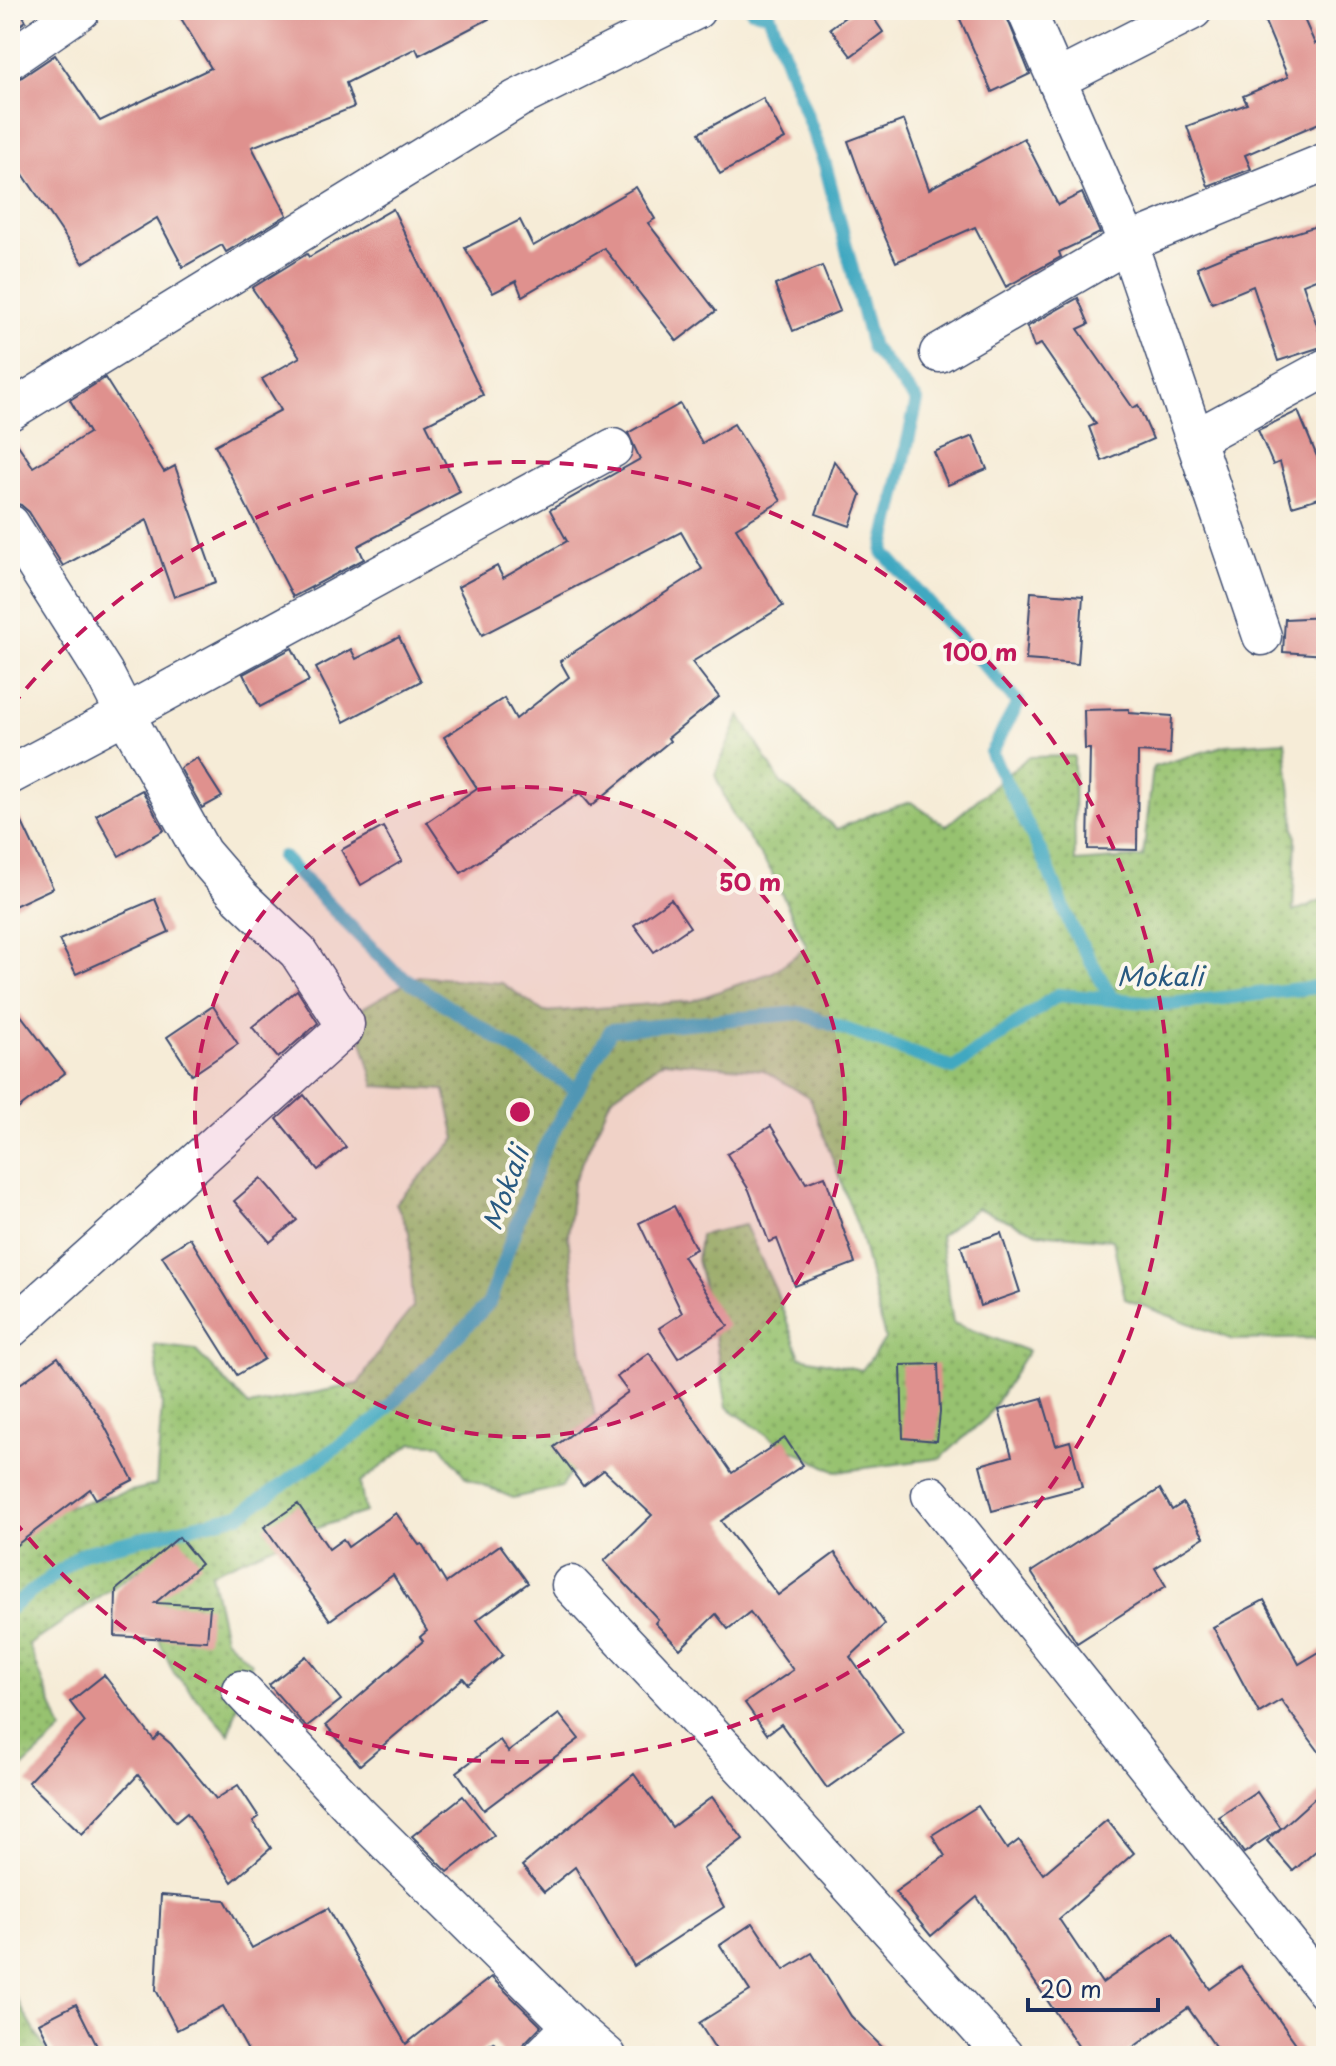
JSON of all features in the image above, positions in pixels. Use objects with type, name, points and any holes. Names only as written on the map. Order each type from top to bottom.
[{"type":"street","points":[[10,59],[81,10]]},
{"type":"street","points":[[10,411],[517,99],[696,10]]},
{"type":"street","points":[[1026,10],[1128,243],[1262,636]]},
{"type":"street","points":[[1058,79],[1193,10]]},
{"type":"street","points":[[939,353],[1128,243],[1326,162]]},
{"type":"street","points":[[1195,439],[1326,368]]},
{"type":"street","points":[[10,775],[613,448]]},
{"type":"street","points":[[10,524],[104,673],[202,853],[240,897],[298,952],[345,1024],[344,1029],[10,1329]]},
{"type":"street","points":[[931,1495],[1326,1991]]},
{"type":"street","points":[[571,1585],[766,1792],[1004,2056]]},
{"type":"street","points":[[241,1690],[358,1814],[572,2026],[607,2056]]},
{"type":"street","points":[[542,2056],[572,2026]]},
{"type":"green space","points":[[740,715],[781,783],[837,829],[911,802],[946,826],[1028,757],[1074,756],[1075,862],[1143,857],[1153,767],[1226,745],[1285,741],[1296,838],[1293,912],[1326,898],[1326,1338],[1233,1340],[1125,1299],[1113,1240],[1038,1233],[977,1208],[940,1236],[953,1323],[1028,1351],[987,1417],[941,1458],[836,1472],[777,1442],[727,1407],[714,1330],[697,1260],[700,1235],[745,1225],[775,1289],[800,1357],[862,1370],[885,1339],[861,1236],[810,1098],[763,1070],[664,1061],[611,1098],[573,1184],[568,1236],[582,1353],[599,1435],[561,1487],[513,1498],[466,1478],[440,1444],[412,1443],[360,1483],[365,1512],[305,1532],[211,1573],[225,1638],[251,1663],[229,1734],[174,1673],[143,1606],[140,1569],[29,1645],[62,1731],[23,1767],[10,1773],[10,1548],[56,1509],[156,1485],[162,1404],[154,1345],[195,1350],[249,1406],[358,1384],[413,1307],[409,1232],[396,1203],[456,1139],[445,1090],[375,1086],[354,1013],[418,976],[502,983],[544,1012],[692,1001],[773,972],[807,947],[771,871],[733,816],[715,775]]},
{"type":"green space","points":[[10,1988],[47,2052],[49,2056],[10,2056]]},
{"type":"building","points":[[10,10],[20,10],[26,21],[10,32]]},
{"type":"building","points":[[176,10],[506,10],[419,55],[416,48],[346,83],[354,107],[252,147],[287,215],[226,252],[222,245],[183,267],[157,218],[83,263],[10,155],[10,81],[22,77],[55,55],[100,121],[211,68]]},
{"type":"building","points":[[855,10],[868,10],[883,32],[851,56],[830,28]]},
{"type":"building","points":[[956,10],[1004,10],[1030,74],[992,92]]},
{"type":"building","points":[[1260,10],[1300,10],[1315,44],[1326,39],[1326,120],[1245,155],[1251,169],[1208,186],[1187,126],[1247,104],[1243,96],[1288,77]]},
{"type":"building","points":[[763,98],[785,139],[720,174],[699,133]]},
{"type":"building","points":[[904,120],[929,189],[1024,138],[1058,205],[1082,193],[1100,233],[1059,252],[1061,257],[1006,287],[975,227],[896,262],[848,141]]},
{"type":"building","points":[[636,187],[655,219],[648,223],[716,311],[677,341],[604,248],[522,296],[516,281],[493,293],[465,248],[520,220],[533,246]]},
{"type":"building","points":[[393,209],[483,395],[426,424],[460,492],[358,546],[364,559],[293,597],[215,445],[281,410],[262,379],[300,357],[252,288],[307,254],[309,257]]},
{"type":"building","points":[[1326,223],[1326,275],[1303,284],[1324,346],[1278,361],[1253,286],[1212,303],[1197,267]]},
{"type":"building","points":[[822,266],[840,311],[793,331],[775,285]]},
{"type":"building","points":[[1078,298],[1089,324],[1078,329],[1133,408],[1138,405],[1153,439],[1102,461],[1089,427],[1096,424],[1041,344],[1034,347],[1027,327]]},
{"type":"building","points":[[105,378],[164,472],[175,466],[216,582],[174,597],[147,520],[63,566],[29,512],[21,505],[10,502],[10,433],[33,467],[89,433],[70,400]]},
{"type":"building","points":[[680,404],[702,443],[734,424],[781,501],[736,528],[783,606],[692,662],[719,697],[668,738],[670,741],[591,806],[580,793],[461,873],[427,822],[477,788],[444,737],[504,698],[516,719],[569,677],[560,661],[702,569],[681,532],[482,635],[458,587],[497,566],[503,578],[567,541],[550,510],[640,459],[628,433]]},
{"type":"building","points":[[1298,411],[1326,478],[1326,496],[1292,506],[1280,462],[1273,465],[1258,430]]},
{"type":"building","points":[[973,436],[987,469],[948,485],[934,452]]},
{"type":"building","points":[[834,461],[861,495],[850,526],[816,514]]},
{"type":"building","points":[[1031,592],[1083,596],[1078,664],[1026,660]]},
{"type":"building","points":[[1326,617],[1326,655],[1283,652],[1285,619]]},
{"type":"building","points":[[399,637],[421,681],[344,722],[316,668],[351,649],[356,659]]},
{"type":"building","points":[[292,648],[309,681],[260,707],[243,674]]},
{"type":"building","points":[[1129,709],[1129,713],[1172,716],[1170,754],[1138,752],[1137,850],[1088,849],[1090,749],[1085,749],[1084,710]]},
{"type":"building","points":[[197,758],[222,797],[202,808],[180,768]]},
{"type":"building","points":[[142,790],[164,830],[119,856],[96,815]]},
{"type":"building","points":[[10,797],[53,888],[10,908]]},
{"type":"building","points":[[383,827],[402,861],[361,885],[341,850]]},
{"type":"building","points":[[155,899],[169,932],[76,974],[59,940]]},
{"type":"building","points":[[671,899],[690,927],[654,952],[634,925]]},
{"type":"building","points":[[297,990],[318,1023],[278,1058],[252,1027]]},
{"type":"building","points":[[10,1001],[65,1073],[10,1115]]},
{"type":"building","points":[[213,1006],[238,1044],[192,1075],[167,1037]]},
{"type":"building","points":[[304,1095],[346,1147],[318,1170],[277,1119]]},
{"type":"building","points":[[771,1126],[806,1183],[825,1176],[855,1263],[795,1286],[777,1239],[769,1242],[749,1190],[727,1154]]},
{"type":"building","points":[[261,1178],[297,1220],[270,1242],[234,1201]]},
{"type":"building","points":[[674,1206],[696,1249],[683,1256],[728,1326],[678,1358],[659,1328],[682,1313],[639,1223]]},
{"type":"building","points":[[1001,1233],[1020,1292],[980,1306],[961,1246]]},
{"type":"building","points":[[190,1238],[264,1359],[237,1375],[162,1256]]},
{"type":"building","points":[[649,1353],[732,1473],[785,1438],[803,1465],[721,1521],[778,1595],[835,1553],[885,1624],[850,1657],[904,1733],[827,1788],[781,1724],[767,1734],[745,1703],[793,1670],[750,1612],[728,1629],[716,1614],[680,1649],[655,1623],[658,1619],[604,1561],[652,1515],[604,1470],[583,1486],[554,1447],[628,1392],[617,1377]]},
{"type":"building","points":[[58,1357],[101,1419],[133,1480],[96,1499],[90,1489],[10,1550],[10,1391]]},
{"type":"building","points":[[938,1364],[940,1412],[937,1441],[903,1438],[901,1365]]},
{"type":"building","points":[[1042,1398],[1056,1445],[1070,1441],[1082,1487],[992,1511],[980,1465],[1012,1456],[999,1410]]},
{"type":"building","points":[[1160,1489],[1172,1510],[1183,1503],[1204,1537],[1155,1568],[1166,1586],[1077,1643],[1031,1572]]},
{"type":"building","points":[[298,1504],[329,1549],[343,1539],[348,1547],[396,1513],[419,1545],[422,1544],[446,1583],[500,1545],[528,1583],[477,1620],[503,1655],[468,1684],[463,1678],[360,1765],[326,1725],[423,1641],[420,1637],[427,1631],[393,1575],[330,1620],[264,1527]]},
{"type":"building","points":[[179,1537],[201,1564],[155,1603],[210,1606],[207,1641],[115,1636],[116,1590]]},
{"type":"building","points":[[1264,1600],[1299,1664],[1326,1648],[1326,1761],[1281,1700],[1259,1713],[1213,1627]]},
{"type":"building","points":[[306,1656],[341,1700],[306,1727],[269,1685]]},
{"type":"building","points":[[104,1675],[154,1740],[159,1734],[171,1744],[216,1799],[238,1785],[259,1817],[253,1821],[271,1848],[232,1882],[187,1813],[176,1822],[138,1775],[82,1834],[28,1782],[85,1722],[70,1702]]},
{"type":"building","points":[[559,1714],[579,1739],[484,1810],[457,1772],[500,1740],[508,1752]]},
{"type":"building","points":[[634,1774],[672,1827],[712,1797],[743,1839],[703,1869],[724,1907],[634,1966],[575,1867],[544,1892],[522,1866]]},
{"type":"building","points":[[1326,1788],[1326,1842],[1293,1871],[1267,1841]]},
{"type":"building","points":[[1257,1792],[1281,1828],[1244,1853],[1219,1817]]},
{"type":"building","points":[[463,1796],[494,1835],[448,1872],[412,1836]]},
{"type":"building","points":[[978,1806],[1007,1849],[1019,1840],[1043,1874],[1107,1820],[1134,1853],[1059,1919],[1102,1983],[1173,1934],[1210,1989],[1241,1967],[1305,2056],[1222,2056],[1188,2008],[1121,2056],[1085,2056],[977,1897],[931,1936],[895,1892],[945,1856],[932,1835]]},
{"type":"building","points":[[161,1895],[225,1900],[252,1948],[328,1908],[406,2044],[491,1977],[541,2026],[512,2056],[504,2056],[493,2042],[475,2056],[251,2056],[223,2006],[177,2030],[156,1990]]},
{"type":"building","points":[[753,1923],[784,1970],[812,1953],[851,2016],[891,2056],[720,2056],[699,2023],[750,1991],[720,1945]]},
{"type":"building","points":[[76,2004],[102,2056],[56,2056],[39,2023]]},
{"type":"waterway","points":[[752,10],[769,14],[825,164],[872,347],[917,401],[883,552],[1018,703],[991,753],[1045,861],[1071,926],[1112,999]]},
{"type":"waterway","points":[[282,857],[394,971],[577,1090]]},
{"type":"waterway","name":"Mokali","points":[[10,1608],[83,1553],[239,1515],[375,1421],[489,1303],[543,1150],[611,1030],[800,1013],[953,1068],[1058,995],[1171,1004],[1326,986]]}]
